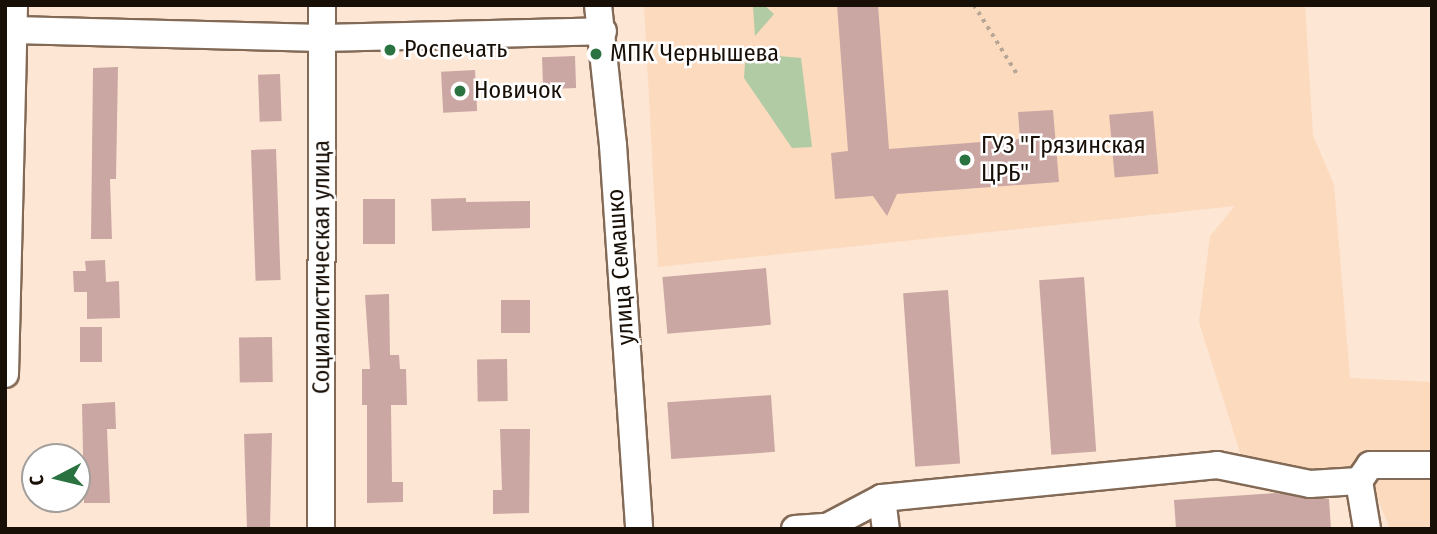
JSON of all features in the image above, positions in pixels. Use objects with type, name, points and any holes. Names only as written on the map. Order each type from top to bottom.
[{"type":"street","name":"Социалистическая улица","points":[[321,529],[322,5]]},
{"type":"street","points":[[5,374],[13,18],[322,38],[600,18]]},
{"type":"street","name":"улица Семашко","points":[[600,18],[639,529]]},
{"type":"street","points":[[795,529],[827,528],[882,499],[1217,465],[1310,484],[1359,481]]},
{"type":"street","points":[[1367,529],[1359,481],[1370,465],[1432,465]]},
{"type":"street","points":[[882,499],[886,529]]},
{"type":"path","points":[[974,5],[1019,77]]},
{"type":"shaded area","name":"ГУЗ \"Грязинская ЦРБ\"","points":[[644,5],[1305,5],[1313,135],[1334,185],[1350,378],[1432,382],[1432,529],[1390,529],[1375,492],[1334,471],[1243,462],[1199,322],[1210,236],[1235,206],[658,267]]},
{"type":"green space","points":[[764,5],[774,14],[755,36],[753,7]]},
{"type":"green space","points":[[755,54],[801,58],[812,147],[792,148],[744,78],[745,63]]},
{"type":"building","points":[[837,5],[878,5],[889,149],[1020,139],[1018,112],[1053,110],[1059,182],[897,194],[887,216],[873,196],[835,199],[831,153],[848,151]]},
{"type":"building","points":[[575,56],[576,88],[543,89],[542,57]]},
{"type":"building","points":[[118,67],[116,179],[110,179],[112,239],[91,239],[93,68]]},
{"type":"building","points":[[475,70],[477,111],[443,113],[441,72]]},
{"type":"building","points":[[280,74],[282,121],[260,122],[258,75]]},
{"type":"building","points":[[1153,111],[1158,174],[1115,178],[1109,115]]},
{"type":"building","points":[[276,149],[281,280],[256,281],[251,150]]},
{"type":"building","points":[[466,198],[466,202],[530,201],[530,228],[432,231],[431,199]]},
{"type":"building","points":[[363,199],[395,199],[395,244],[363,244]]},
{"type":"building","points":[[105,260],[106,282],[119,281],[120,318],[87,319],[87,292],[74,292],[73,271],[86,271],[85,261]]},
{"type":"building","points":[[766,268],[771,325],[667,334],[662,277]]},
{"type":"building","points":[[1084,277],[1096,452],[1051,455],[1039,280]]},
{"type":"building","points":[[948,290],[960,464],[915,467],[903,293]]},
{"type":"building","points":[[389,294],[390,355],[399,355],[400,369],[406,369],[407,405],[391,405],[392,482],[403,482],[403,502],[367,503],[367,405],[362,405],[362,369],[370,369],[365,295]]},
{"type":"building","points":[[501,300],[530,300],[530,333],[501,333]]},
{"type":"building","points":[[80,327],[102,327],[102,362],[80,362]]},
{"type":"building","points":[[272,337],[273,382],[240,383],[239,338]]},
{"type":"building","points":[[507,359],[508,401],[478,402],[477,360]]},
{"type":"building","points":[[771,395],[775,452],[671,459],[667,402]]},
{"type":"building","points":[[115,402],[116,429],[107,429],[110,503],[91,503],[91,443],[83,443],[82,404]]},
{"type":"building","points":[[500,429],[530,429],[529,513],[493,514],[493,490],[502,490]]},
{"type":"building","points":[[272,433],[270,529],[247,529],[244,434]]},
{"type":"building","points":[[1275,493],[1329,499],[1331,529],[1176,529],[1174,500]]},
{"type":"place","name":"Роспечать","points":[[390,50]]},
{"type":"place","name":"МПК Чернышева","points":[[596,54]]},
{"type":"place","name":"Новичок","points":[[460,91]]},
{"type":"place","name":"ГУЗ \"Грязинская ЦРБ\"","points":[[965,160]]}]
